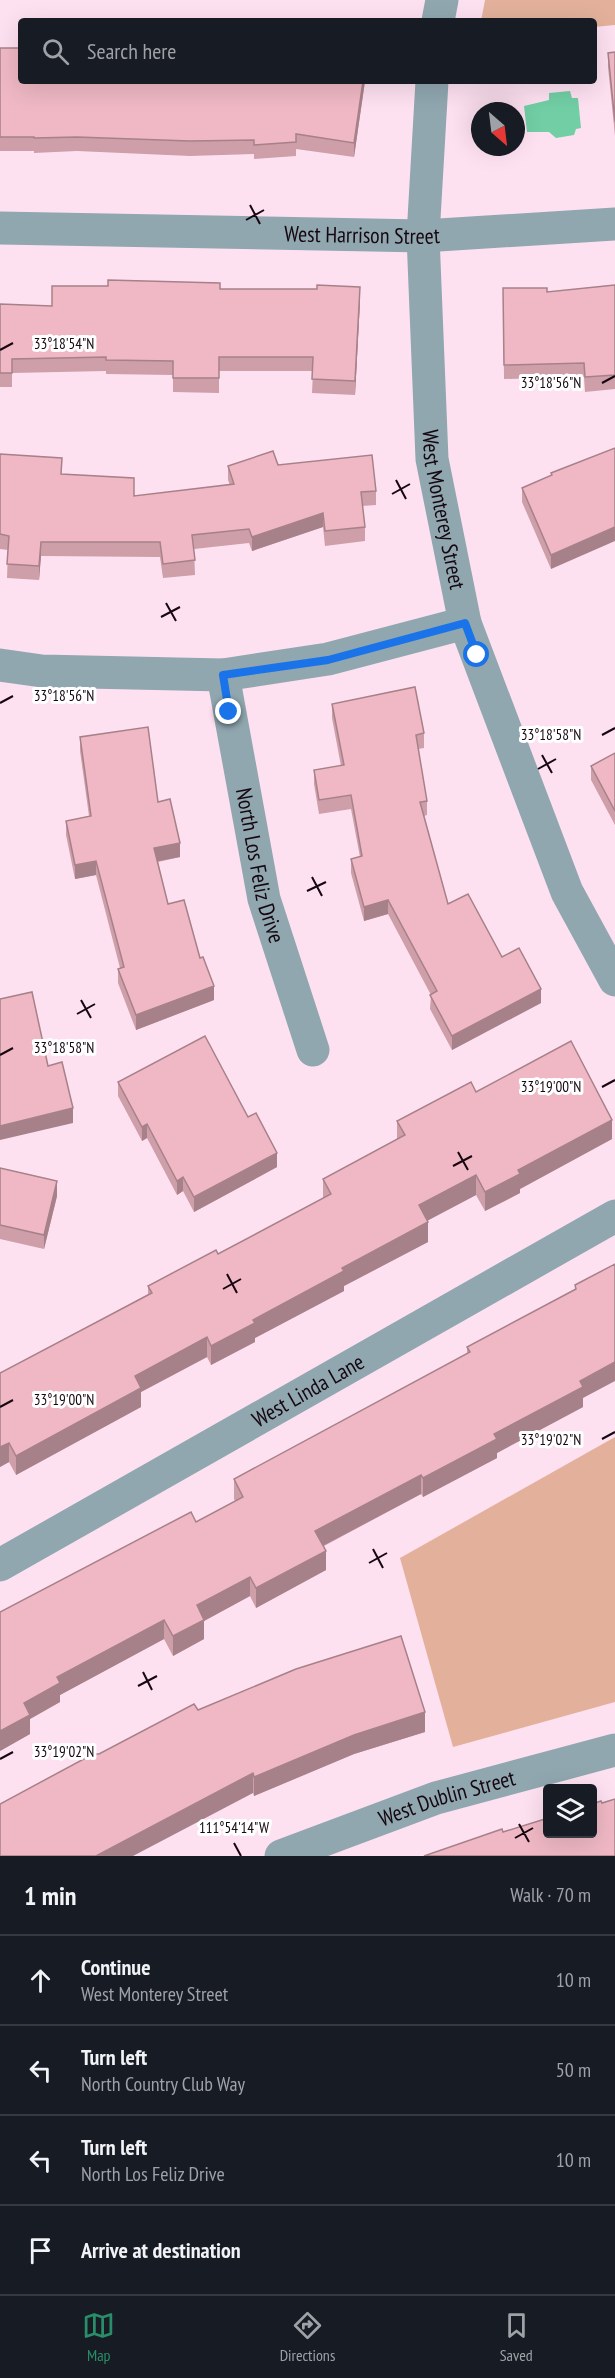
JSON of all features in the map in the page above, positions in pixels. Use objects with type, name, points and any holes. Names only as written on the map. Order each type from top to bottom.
[{"type":"street","points":[[439,18],[442,0]]},
{"type":"street","name":"West Monterey Street","points":[[432,84],[423,236],[432,459],[465,623],[567,892],[615,980]]},
{"type":"street","name":"West Harrison Street","points":[[0,228],[423,236],[615,224]]},
{"type":"street","points":[[0,665],[42,671],[223,675],[328,660],[465,623]]},
{"type":"street","name":"North Los Feliz Drive","points":[[223,675],[264,898],[313,1050]]},
{"type":"street","name":"West Linda Lane","points":[[0,1565],[615,1216]]},
{"type":"street","name":"West Dublin Street","points":[[281,1856],[436,1798],[615,1750]]},
{"type":"shaded area","points":[[485,0],[615,0],[615,25],[597,27],[597,18],[482,18]]},
{"type":"shaded area","points":[[570,91],[572,98],[578,98],[581,128],[576,129],[574,135],[556,138],[549,132],[527,132],[525,106],[549,100],[549,93]]},
{"type":"shaded area","points":[[615,1437],[615,1702],[453,1747],[400,1558]]},
{"type":"building","points":[[0,48],[18,48],[18,84],[363,84],[354,143],[296,134],[296,142],[254,145],[254,140],[0,137]]},
{"type":"building","points":[[615,52],[615,122],[608,53]]},
{"type":"building","points":[[108,280],[220,283],[220,289],[317,289],[317,285],[360,287],[355,381],[312,379],[313,357],[219,357],[219,378],[173,378],[173,361],[106,360],[106,357],[12,359],[12,373],[0,373],[0,304],[52,306],[52,286],[108,286]]},
{"type":"building","points":[[615,285],[615,375],[585,377],[584,363],[504,365],[503,288],[547,288],[547,292]]},
{"type":"building","points":[[615,448],[615,527],[551,555],[522,488],[552,475],[551,473]]},
{"type":"building","points":[[273,451],[278,465],[372,455],[376,491],[361,492],[365,527],[325,531],[323,513],[252,537],[249,529],[192,535],[195,560],[163,564],[160,542],[41,542],[39,566],[7,564],[9,536],[0,534],[0,454],[62,458],[61,474],[134,478],[134,496],[234,484],[228,466]]},
{"type":"building","points":[[415,687],[424,733],[416,735],[427,801],[420,802],[448,904],[468,894],[502,957],[519,948],[541,989],[452,1036],[430,995],[437,991],[388,900],[364,907],[351,859],[362,856],[351,795],[319,800],[314,770],[344,765],[332,704]]},
{"type":"building","points":[[148,727],[158,802],[170,799],[180,843],[154,848],[168,904],[184,900],[200,958],[203,957],[214,986],[136,1015],[118,969],[124,967],[96,861],[75,865],[66,821],[91,816],[80,737]]},
{"type":"building","points":[[615,753],[615,811],[591,766]]},
{"type":"building","points":[[32,992],[48,1066],[62,1062],[73,1108],[0,1126],[0,999]]},
{"type":"building","points":[[205,1036],[248,1117],[256,1113],[277,1153],[194,1197],[183,1177],[177,1181],[147,1124],[142,1127],[118,1082]]},
{"type":"building","points":[[571,1041],[612,1120],[518,1170],[520,1174],[485,1192],[476,1175],[419,1205],[428,1222],[342,1268],[344,1271],[253,1320],[255,1323],[211,1346],[207,1337],[135,1376],[141,1388],[16,1456],[9,1443],[0,1447],[0,1373],[152,1293],[148,1286],[216,1250],[218,1254],[331,1194],[323,1179],[405,1135],[397,1121],[471,1082],[476,1092]]},
{"type":"building","points":[[0,1168],[57,1181],[44,1235],[0,1225]]},
{"type":"building","points":[[615,1264],[615,1362],[580,1381],[583,1387],[494,1434],[497,1439],[423,1478],[421,1475],[315,1531],[326,1551],[256,1588],[250,1577],[197,1605],[204,1620],[173,1636],[164,1620],[57,1677],[60,1683],[24,1703],[30,1715],[0,1731],[0,1612],[191,1512],[196,1522],[243,1497],[234,1479],[470,1352],[467,1347],[576,1289],[575,1285]]},
{"type":"building","points":[[401,1636],[425,1712],[354,1735],[254,1777],[253,1773],[96,1856],[0,1856],[0,1804],[93,1754],[99,1754],[194,1704],[198,1710],[296,1669]]},
{"type":"building","points":[[615,1799],[615,1856],[424,1856],[502,1829],[503,1832],[543,1820],[543,1838],[597,1838],[597,1802],[601,1801],[602,1803]]},
{"type":"route","points":[[229,712],[223,675],[328,660],[465,623],[477,655]]}]
